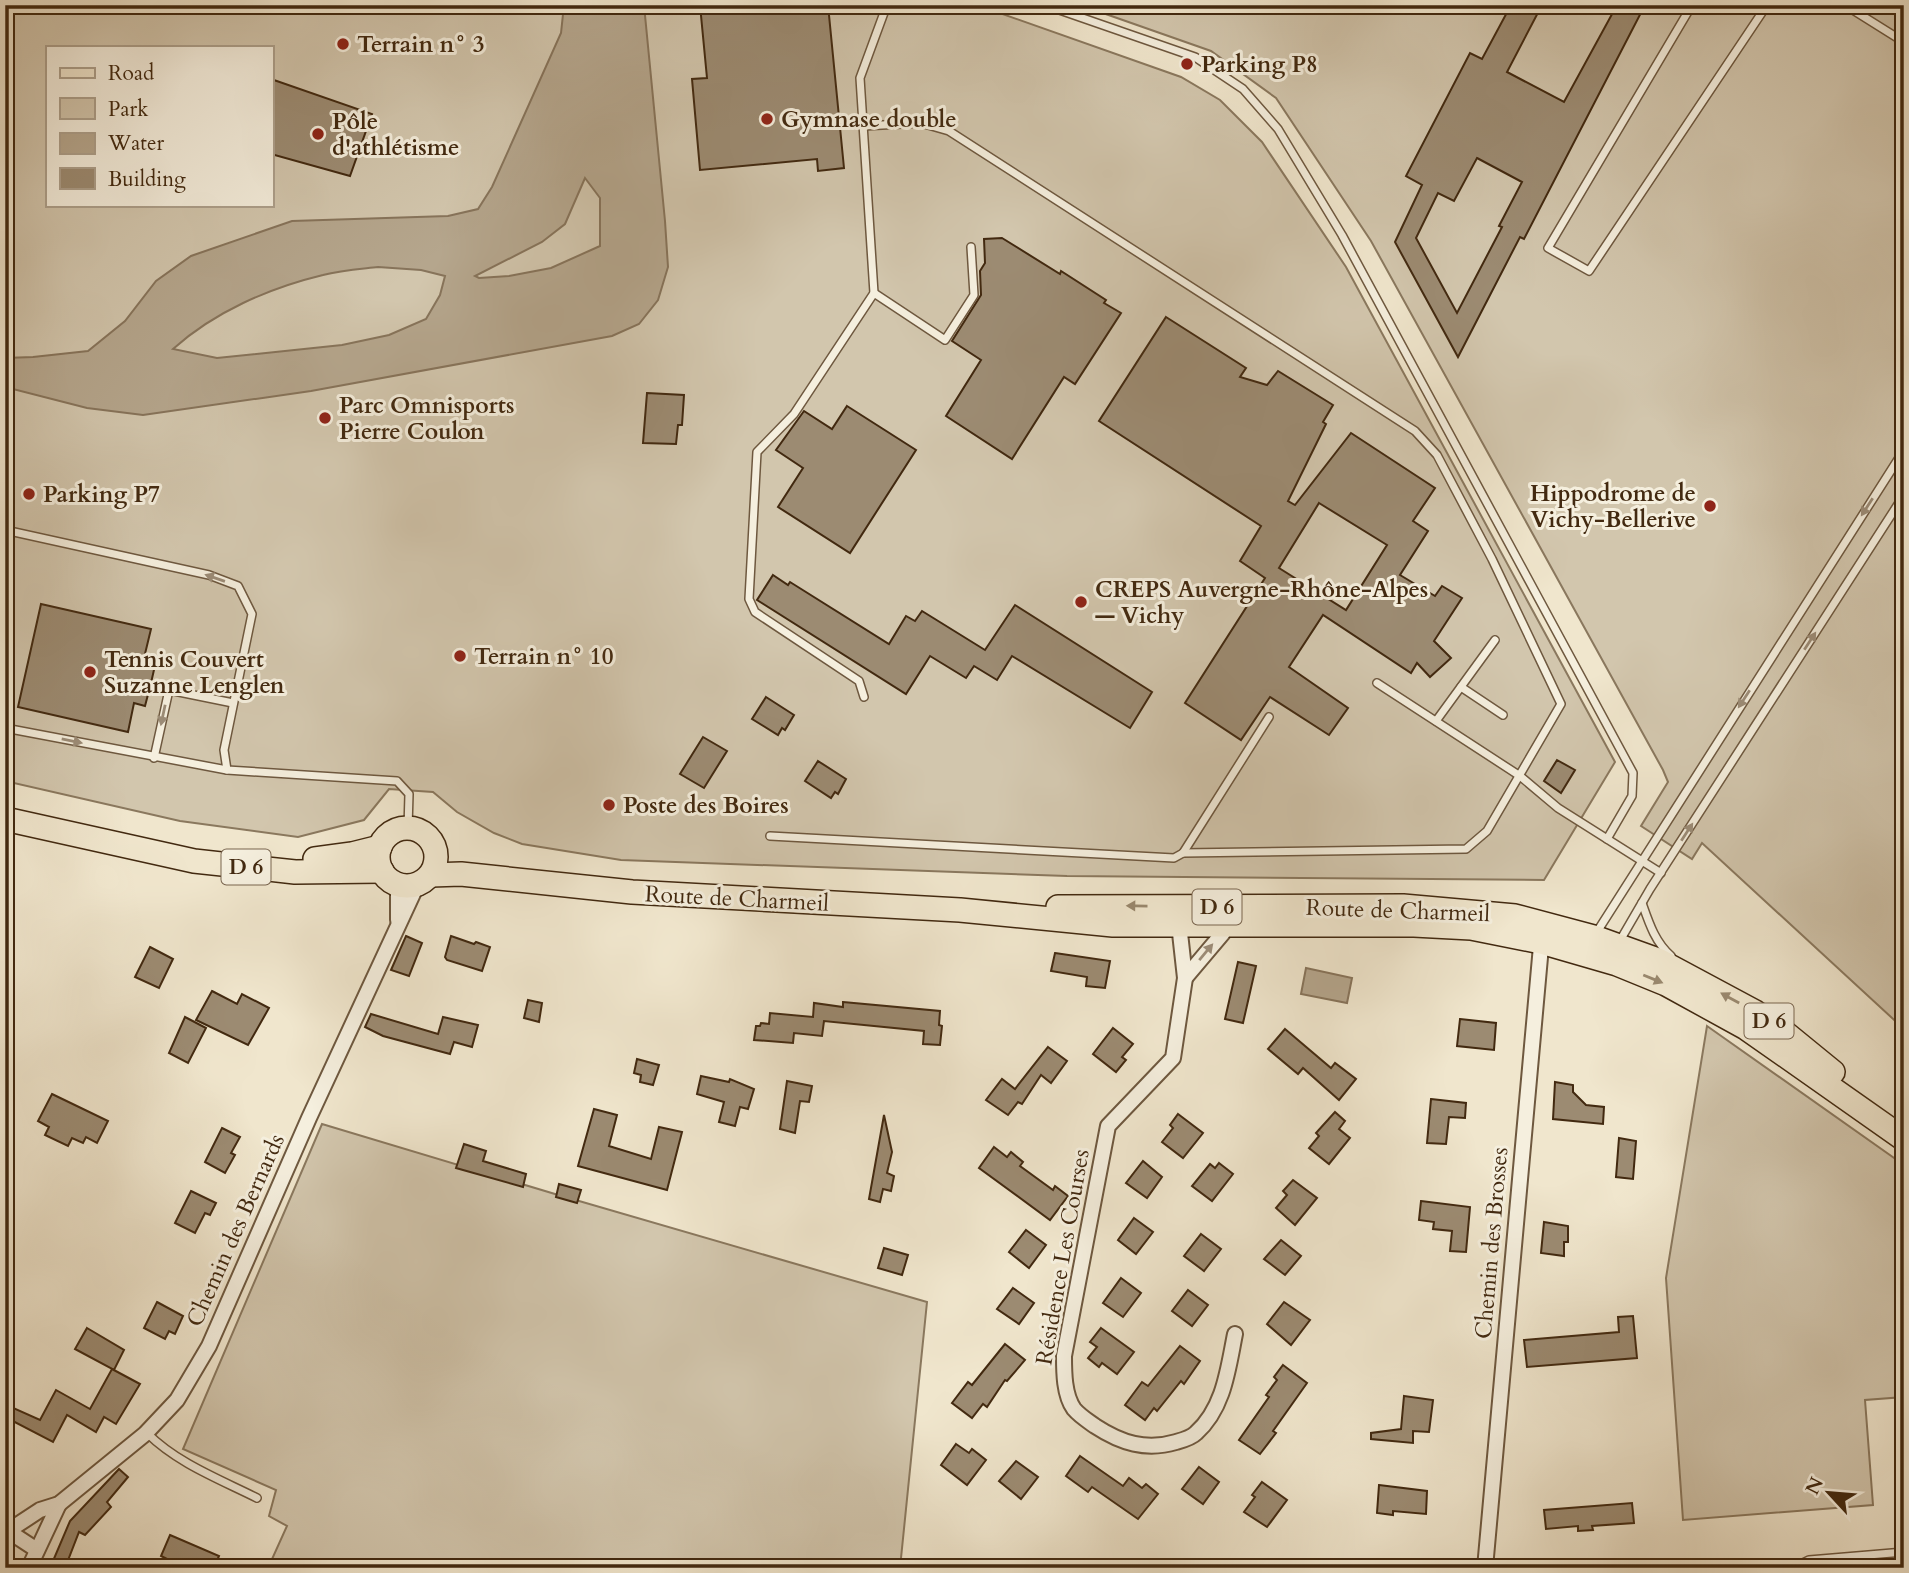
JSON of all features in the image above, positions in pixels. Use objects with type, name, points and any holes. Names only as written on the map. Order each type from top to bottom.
[{"type":"main road","name":"Route de Charmeil","points":[[5,819],[194,861],[295,872],[407,879],[461,874],[632,892],[960,910],[1112,925],[1278,907],[1404,906],[1515,916],[1543,932],[1605,949],[1746,1028],[1904,1139]]},
{"type":"main road","points":[[408,828],[421,831],[429,836],[434,845],[437,861],[407,879],[379,858],[380,847],[387,836],[398,830],[408,828]]},
{"type":"main road","name":"Route de Charmeil","points":[[112,843],[293,859],[325,859],[380,847]]},
{"type":"main road","name":"Route de Charmeil","points":[[434,845],[463,861],[515,881]]},
{"type":"main road","name":"Route de Charmeil","points":[[1185,915],[1222,925],[1414,925],[1543,932],[1658,960],[1755,1012],[1862,1096],[1904,1125]]},
{"type":"street","name":"Chemin des Bernards","points":[[59,1504],[146,1433],[177,1401],[209,1346],[309,1118],[397,932],[407,879]]},
{"type":"street","name":"Résidence Les Courses","points":[[1185,915],[1185,978],[1172,1058],[1108,1126],[1064,1356],[1065,1379],[1072,1407],[1113,1438],[1133,1445],[1161,1446],[1194,1435],[1209,1419],[1223,1392],[1235,1334]]},
{"type":"street","points":[[1185,978],[1223,933],[1222,925]]},
{"type":"street","name":"Chemin des Brosses","points":[[1485,1568],[1543,932]]},
{"type":"street","points":[[37,1550],[7,1532],[40,1510],[59,1504]]},
{"type":"street","points":[[29,1568],[59,1504]]},
{"type":"lane","points":[[864,697],[859,681],[755,612],[749,599],[757,452],[794,414],[874,293],[860,78],[880,22],[890,5]]},
{"type":"lane","points":[[1045,5],[1195,57],[1243,89],[1278,129],[1342,235],[1633,774],[1632,796],[1607,839]]},
{"type":"lane","points":[[1692,5],[1548,248],[1589,271],[1767,5]]},
{"type":"lane","points":[[1845,5],[1904,42]]},
{"type":"lane","points":[[770,836],[1174,858],[1183,853],[1466,849],[1487,831],[1560,704],[1474,524],[1437,455],[1415,431],[948,131],[921,123],[863,126]]},
{"type":"lane","points":[[874,293],[945,340],[974,295],[971,247]]},
{"type":"lane","points":[[1605,949],[1628,881],[1904,450]]},
{"type":"lane","points":[[1605,949],[1642,903],[1904,495]]},
{"type":"lane","points":[[5,530],[209,575],[238,586],[252,614],[225,750],[227,771]]},
{"type":"lane","points":[[1436,721],[1495,640]]},
{"type":"lane","points":[[1377,683],[1520,776],[1558,808],[1661,873]]},
{"type":"lane","points":[[1461,687],[1503,715]]},
{"type":"lane","points":[[155,758],[169,690],[233,703]]},
{"type":"lane","points":[[1183,853],[1269,717]]},
{"type":"lane","points":[[5,728],[227,771],[397,781],[409,794],[408,828]]},
{"type":"lane","points":[[1642,903],[1661,947],[1694,978]]},
{"type":"lane","points":[[1543,932],[1566,939]]},
{"type":"lane","points":[[146,1433],[176,1457],[257,1498]]},
{"type":"lane","points":[[1793,1568],[1809,1560],[1904,1552]]},
{"type":"green space","points":[[5,5],[977,5],[1181,77],[1220,100],[1262,142],[1346,267],[1615,762],[1544,880],[1067,876],[621,860],[522,844],[494,833],[457,812],[433,792],[389,789],[364,820],[298,837],[180,821],[5,781]]},
{"type":"green space","name":"Hippodrome de Vichy-Bellerive","points":[[1080,5],[1904,5],[1904,1029],[1702,843],[1692,859],[1641,826],[1668,782],[1663,770],[1371,241],[1276,98],[1211,51]]},
{"type":"green space","points":[[1707,1026],[1904,1165],[1904,1397],[1865,1400],[1873,1505],[1683,1520],[1666,1278]]},
{"type":"green space","points":[[322,1124],[927,1302],[900,1568],[268,1568],[287,1526],[269,1516],[276,1490],[183,1449]]},
{"type":"water","points":[[564,5],[644,5],[668,267],[658,300],[639,324],[612,336],[311,391],[143,415],[87,408],[5,387],[5,358],[88,351],[125,321],[156,281],[191,256],[292,221],[448,216],[478,209],[492,187],[561,33]],"holes":[[[585,178],[600,198],[600,246],[551,268],[509,276],[475,276],[542,242],[565,224]],[[378,267],[421,270],[445,276],[440,295],[426,319],[389,335],[342,345],[217,358],[173,349],[206,324],[263,294],[330,273]]]},
{"type":"water","points":[[1306,968],[1352,978],[1347,1003],[1301,994]]},
{"type":"building","name":"Gymnase double","points":[[700,5],[828,5],[844,168],[818,171],[817,159],[700,170],[692,79],[707,78]]},
{"type":"building","points":[[1511,5],[1542,5],[1507,72],[1564,102],[1617,5],[1645,5],[1524,239],[1520,237],[1458,357],[1395,242],[1422,185],[1406,176],[1470,53],[1482,59]],"holes":[[[1477,158],[1522,182],[1499,226],[1502,227],[1457,313],[1416,238],[1438,193],[1454,201]]]},
{"type":"building","name":"Pôle d'athlétisme","points":[[273,80],[372,114],[350,176],[273,155]]},
{"type":"building","points":[[1002,238],[1060,274],[1061,271],[1121,313],[1075,384],[1064,377],[1012,459],[946,416],[981,360],[952,341],[981,295],[980,271],[985,263],[984,239]]},
{"type":"building","points":[[1166,317],[1246,368],[1240,377],[1267,385],[1278,371],[1333,405],[1288,501],[1295,505],[1351,433],[1435,488],[1413,521],[1428,531],[1400,575],[1435,596],[1442,586],[1462,598],[1434,641],[1451,658],[1430,677],[1417,663],[1411,673],[1323,615],[1289,667],[1348,708],[1329,735],[1270,697],[1241,740],[1185,703],[1265,578],[1240,561],[1261,526],[1099,421]],"holes":[[[1319,503],[1387,545],[1346,610],[1279,568]]]},
{"type":"building","points":[[647,393],[684,395],[682,425],[678,425],[676,444],[643,443]]},
{"type":"building","points":[[847,406],[916,450],[850,553],[778,507],[803,468],[776,450],[804,411],[832,429]]},
{"type":"building","points":[[773,575],[788,585],[790,582],[889,644],[906,616],[915,621],[922,611],[985,650],[1015,605],[1152,692],[1130,728],[1012,656],[997,680],[974,666],[966,678],[930,656],[906,694],[757,600]]},
{"type":"building","name":"Tennis Couvert Suzanne Lenglen","points":[[41,604],[151,629],[144,658],[156,661],[145,706],[134,703],[128,732],[18,707]]},
{"type":"building","points":[[766,697],[794,715],[785,730],[782,728],[778,735],[752,719]]},
{"type":"building","points":[[703,737],[727,751],[704,788],[680,774]]},
{"type":"building","points":[[1557,760],[1575,770],[1561,793],[1544,781]]},
{"type":"building","points":[[818,761],[846,779],[838,794],[835,792],[831,798],[805,781]]},
{"type":"building","points":[[406,936],[422,943],[409,976],[391,970]]},
{"type":"building","points":[[451,936],[490,947],[482,971],[447,960],[445,957]]},
{"type":"building","points":[[150,947],[173,959],[159,988],[135,977]]},
{"type":"building","points":[[1055,953],[1110,961],[1105,988],[1086,986],[1087,977],[1051,971]]},
{"type":"building","points":[[1238,962],[1256,966],[1243,1023],[1225,1019]]},
{"type":"building","points":[[212,991],[237,1004],[242,994],[269,1008],[248,1045],[196,1020]]},
{"type":"building","points":[[528,1000],[542,1003],[539,1022],[524,1018]]},
{"type":"building","points":[[843,1002],[940,1011],[940,1045],[923,1044],[924,1031],[824,1021],[822,1036],[794,1033],[793,1043],[754,1040],[756,1026],[761,1023],[769,1024],[770,1013],[813,1017],[814,1003],[843,1007]]},
{"type":"building","points":[[371,1014],[438,1034],[443,1017],[478,1025],[472,1047],[454,1042],[450,1054],[383,1036],[365,1027]]},
{"type":"building","points":[[185,1017],[206,1028],[188,1063],[169,1053]]},
{"type":"building","points":[[1460,1019],[1496,1023],[1494,1050],[1457,1046]]},
{"type":"building","points":[[1113,1028],[1133,1044],[1122,1057],[1126,1060],[1116,1072],[1093,1054]]},
{"type":"building","points":[[1285,1029],[1331,1068],[1335,1063],[1356,1079],[1339,1100],[1303,1068],[1298,1074],[1268,1049]]},
{"type":"building","points":[[1048,1047],[1067,1061],[1051,1083],[1041,1075],[1022,1104],[1018,1102],[1008,1115],[986,1100],[1002,1079],[1015,1089]]},
{"type":"building","points":[[637,1059],[659,1065],[653,1085],[640,1082],[641,1075],[634,1073]]},
{"type":"building","points":[[701,1076],[729,1082],[730,1079],[754,1089],[748,1109],[740,1107],[735,1126],[719,1122],[724,1102],[697,1094]]},
{"type":"building","points":[[787,1081],[812,1086],[809,1102],[800,1101],[795,1133],[780,1129]]},
{"type":"building","points":[[1555,1082],[1573,1085],[1573,1092],[1586,1105],[1604,1107],[1603,1124],[1553,1119]]},
{"type":"building","points":[[52,1094],[108,1121],[97,1143],[86,1137],[83,1143],[72,1138],[68,1146],[45,1135],[49,1127],[38,1121]]},
{"type":"building","points":[[1431,1099],[1466,1103],[1465,1118],[1449,1117],[1446,1144],[1427,1143]]},
{"type":"building","points":[[594,1109],[617,1115],[609,1146],[651,1159],[659,1127],[682,1132],[667,1190],[578,1166]]},
{"type":"building","points":[[1335,1112],[1345,1121],[1339,1129],[1350,1138],[1329,1164],[1309,1148],[1319,1136],[1316,1133]]},
{"type":"building","points":[[1178,1114],[1203,1133],[1183,1158],[1162,1142],[1173,1128],[1170,1125]]},
{"type":"building","points":[[884,1115],[892,1152],[887,1173],[894,1176],[891,1191],[883,1189],[880,1202],[869,1199]]},
{"type":"building","points":[[222,1128],[240,1137],[231,1153],[235,1155],[225,1173],[205,1162]]},
{"type":"building","points":[[1619,1138],[1636,1141],[1633,1179],[1616,1177]]},
{"type":"building","points":[[464,1144],[486,1151],[483,1161],[526,1174],[523,1187],[456,1168]]},
{"type":"building","points":[[994,1147],[1007,1157],[1011,1152],[1023,1162],[1020,1166],[1053,1190],[1055,1186],[1068,1196],[1050,1220],[979,1168]]},
{"type":"building","points":[[1143,1161],[1162,1177],[1147,1198],[1126,1183]]},
{"type":"building","points":[[1219,1163],[1233,1174],[1212,1201],[1192,1186],[1210,1164],[1215,1168]]},
{"type":"building","points":[[1293,1180],[1317,1198],[1295,1225],[1276,1208],[1287,1195],[1283,1191]]},
{"type":"building","points":[[559,1184],[581,1190],[577,1203],[556,1197]]},
{"type":"building","points":[[191,1191],[216,1203],[210,1215],[205,1213],[195,1233],[175,1223]]},
{"type":"building","points":[[1421,1201],[1470,1207],[1466,1252],[1450,1251],[1452,1231],[1433,1229],[1434,1222],[1419,1220]]},
{"type":"building","points":[[1134,1218],[1153,1232],[1136,1254],[1118,1240]]},
{"type":"building","points":[[1544,1222],[1568,1226],[1568,1242],[1564,1242],[1564,1256],[1541,1253]]},
{"type":"building","points":[[1026,1230],[1046,1245],[1029,1268],[1009,1252]]},
{"type":"building","points":[[1201,1234],[1221,1249],[1204,1271],[1184,1256]]},
{"type":"building","points":[[1281,1240],[1301,1256],[1285,1275],[1264,1259]]},
{"type":"building","points":[[884,1248],[908,1255],[902,1275],[878,1268]]},
{"type":"building","points":[[1121,1278],[1141,1293],[1123,1317],[1103,1303]]},
{"type":"building","points":[[1013,1288],[1034,1303],[1019,1324],[997,1309]]},
{"type":"building","points":[[1188,1290],[1208,1305],[1192,1326],[1172,1311]]},
{"type":"building","points":[[157,1302],[183,1316],[175,1334],[169,1331],[165,1339],[144,1328]]},
{"type":"building","points":[[1284,1302],[1310,1320],[1291,1345],[1267,1324]]},
{"type":"building","points":[[1633,1316],[1637,1358],[1527,1367],[1524,1340],[1619,1332],[1618,1317]]},
{"type":"building","points":[[87,1328],[124,1350],[114,1370],[75,1349]]},
{"type":"building","points":[[1101,1328],[1134,1352],[1117,1374],[1102,1363],[1099,1367],[1088,1358],[1097,1347],[1090,1342]]},
{"type":"building","points":[[1005,1344],[1025,1360],[1007,1381],[1005,1380],[987,1407],[983,1404],[972,1418],[952,1403],[968,1382],[972,1385]]},
{"type":"building","points":[[1180,1346],[1200,1361],[1184,1384],[1181,1381],[1157,1411],[1154,1408],[1145,1420],[1125,1405],[1142,1382],[1148,1386]]},
{"type":"building","points":[[1283,1365],[1307,1383],[1260,1454],[1239,1440],[1269,1397],[1266,1395],[1277,1380],[1274,1377]]},
{"type":"building","points":[[112,1369],[140,1384],[116,1424],[104,1417],[96,1432],[67,1415],[53,1442],[5,1417],[9,1406],[40,1420],[56,1390],[90,1409]]},
{"type":"building","points":[[1404,1396],[1433,1400],[1429,1432],[1413,1431],[1413,1443],[1371,1439],[1371,1433],[1401,1429]]},
{"type":"building","points":[[956,1444],[969,1453],[972,1449],[986,1460],[967,1485],[941,1465]]},
{"type":"building","points":[[1080,1456],[1123,1486],[1129,1478],[1142,1488],[1146,1484],[1158,1494],[1138,1519],[1092,1487],[1088,1492],[1066,1476]]},
{"type":"building","points":[[1016,1461],[1038,1477],[1021,1499],[999,1481]]},
{"type":"building","points":[[1199,1467],[1219,1482],[1203,1504],[1182,1489]]},
{"type":"building","points":[[119,1469],[128,1477],[107,1502],[111,1507],[85,1535],[79,1532],[65,1568],[50,1568],[70,1521]]},
{"type":"building","points":[[1262,1482],[1287,1500],[1267,1527],[1244,1512]]},
{"type":"building","points":[[1379,1485],[1427,1491],[1426,1514],[1393,1511],[1393,1515],[1377,1513]]},
{"type":"building","points":[[1632,1503],[1634,1523],[1592,1526],[1593,1530],[1578,1531],[1578,1526],[1546,1529],[1544,1510]]},
{"type":"building","points":[[170,1535],[219,1556],[214,1568],[185,1568],[161,1556]]},
{"type":"place","name":"Terrain n° 3","points":[[343,44]]},
{"type":"place","name":"Parking P8","points":[[1187,64]]},
{"type":"place","name":"Gymnase double","points":[[767,119]]},
{"type":"place","name":"Pôle d'athlétisme","points":[[318,134]]},
{"type":"place","name":"Parc Omnisports Pierre Coulon","points":[[325,418]]},
{"type":"place","name":"Parking P7","points":[[29,494]]},
{"type":"place","name":"Hippodrome de Vichy-Bellerive","points":[[1710,506]]},
{"type":"place","name":"CREPS Auvergne-Rhône-Alpes — Vichy","points":[[1081,602]]},
{"type":"place","name":"Terrain n° 10","points":[[460,656]]},
{"type":"place","name":"Tennis Couvert Suzanne Lenglen","points":[[90,672]]},
{"type":"place","name":"Poste des Boires","points":[[609,805]]}]
